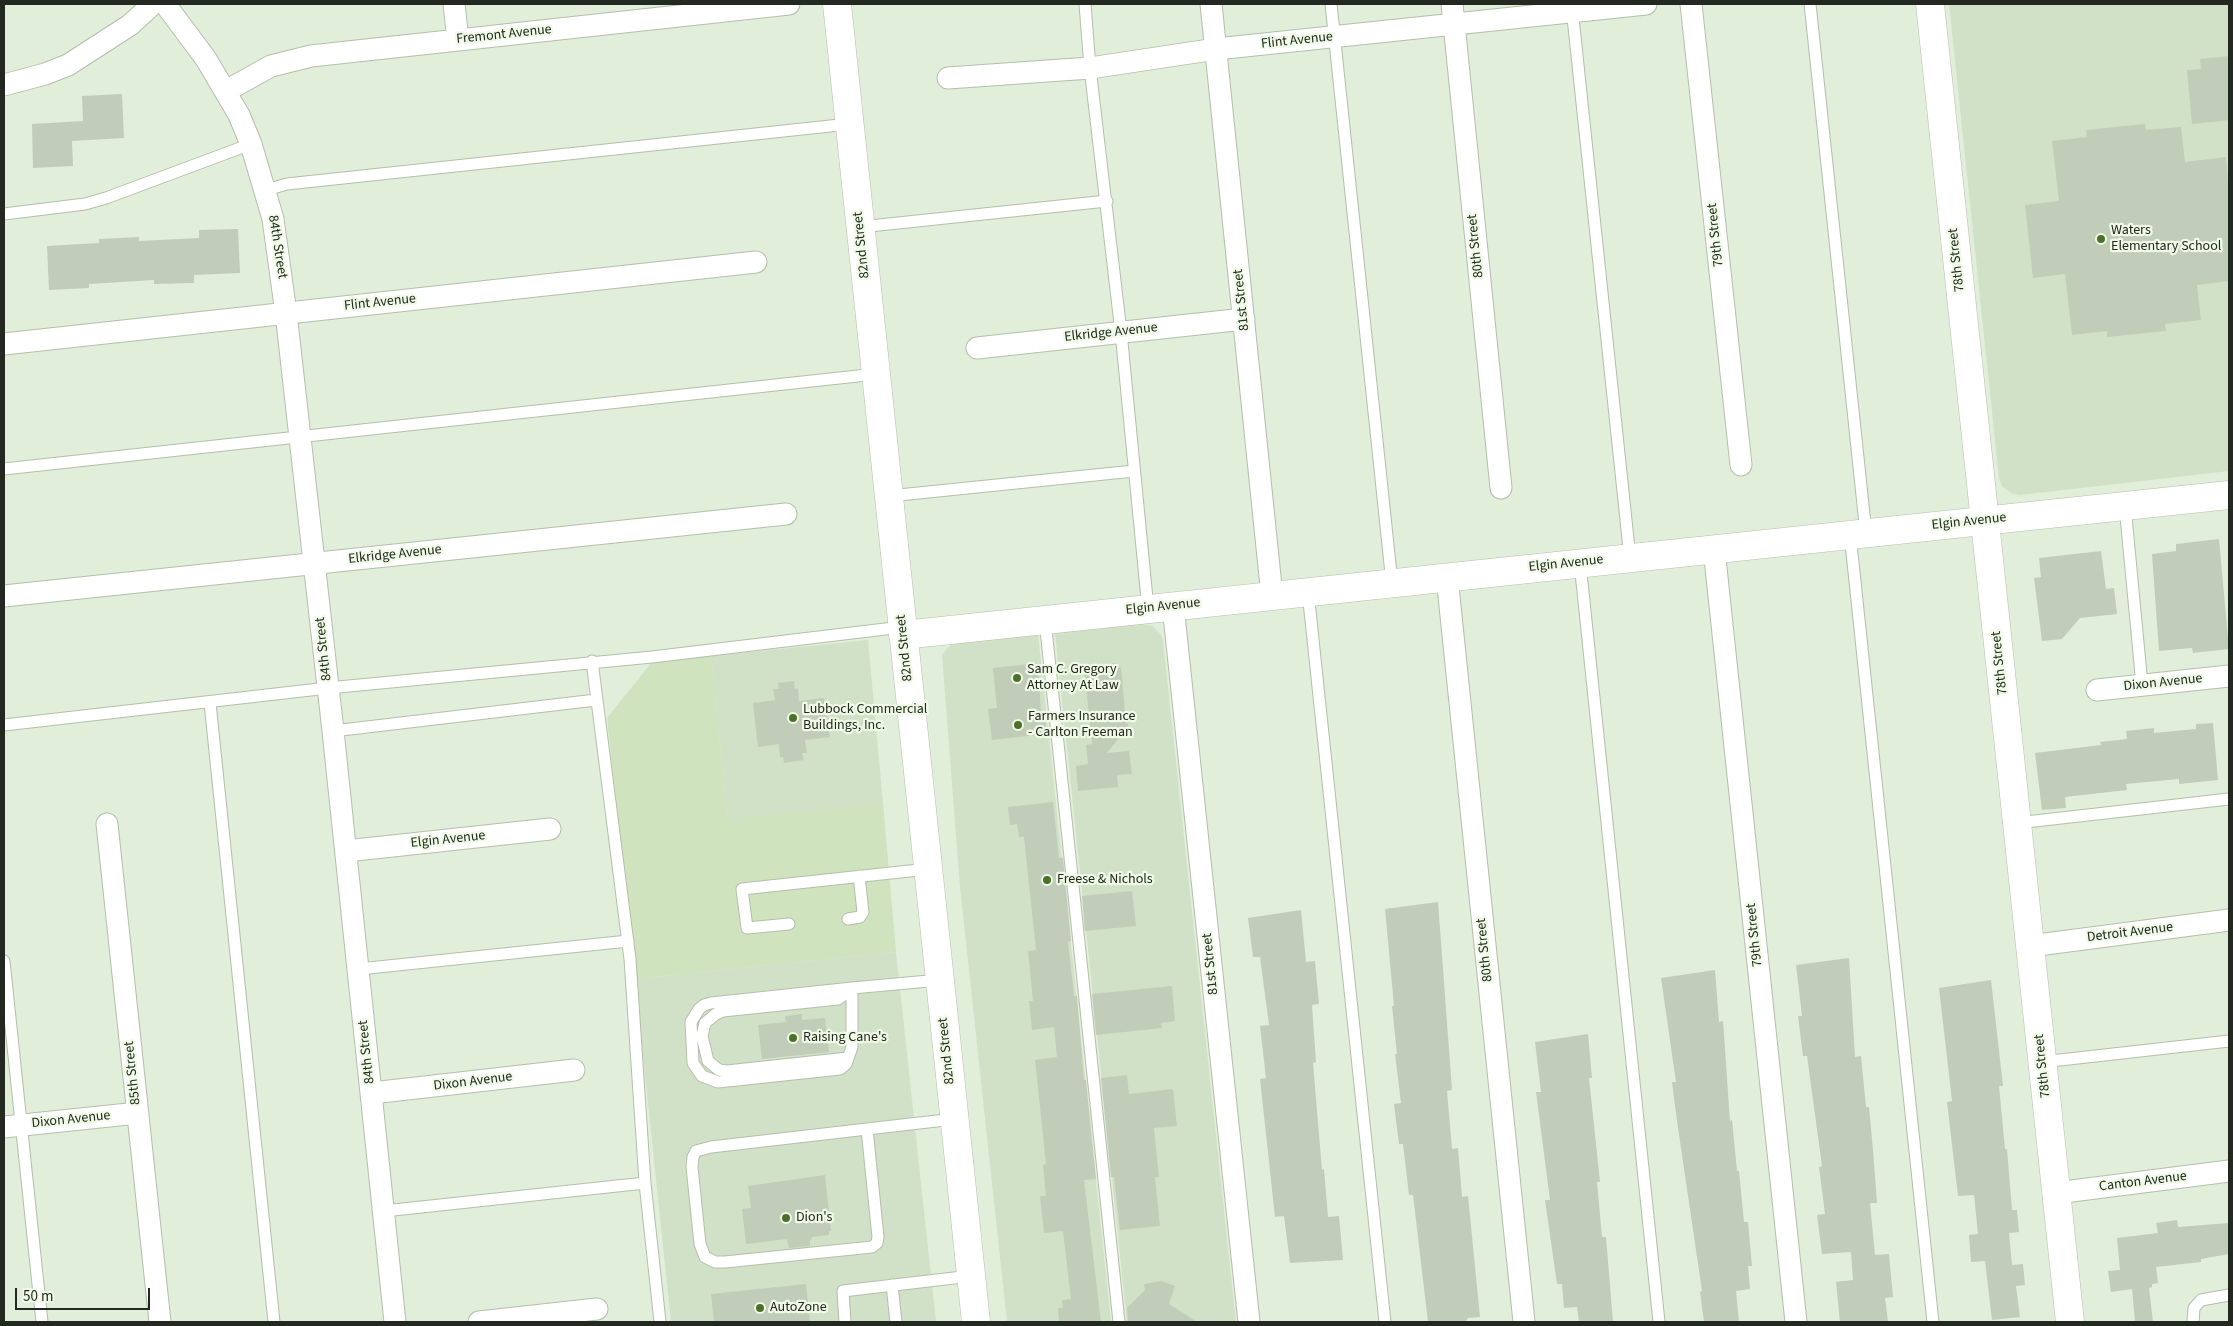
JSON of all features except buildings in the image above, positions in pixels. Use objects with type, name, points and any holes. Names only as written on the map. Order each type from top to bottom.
[{"type":"street","points":[[4,85],[45,74],[68,65],[130,25],[154,4]]},
{"type":"street","name":"84th Street","points":[[165,4],[206,59],[226,91],[251,144],[266,190],[279,251],[359,969],[395,1322]]},
{"type":"street","points":[[454,4],[458,40]]},
{"type":"street","name":"Fremont Avenue","points":[[226,91],[272,66],[290,60],[788,4]]},
{"type":"street","name":"82nd Street","points":[[837,4],[976,1322]]},
{"type":"street","name":"81st Street","points":[[1211,4],[1272,596]]},
{"type":"street","name":"Flint Avenue","points":[[948,78],[1090,68],[1216,50],[1335,36],[1453,14],[1646,4]]},
{"type":"street","name":"79th Street","points":[[1692,4],[1741,466]]},
{"type":"street","name":"78th Street","points":[[1930,4],[2070,1322]]},
{"type":"street","name":"80th Street","points":[[1453,14],[1501,488]]},
{"type":"street","name":"Flint Avenue","points":[[4,344],[756,262]]},
{"type":"street","name":"Elkridge Avenue","points":[[977,348],[1244,319]]},
{"type":"street","name":"Elgin Avenue","points":[[903,631],[1045,620],[2229,495]]},
{"type":"street","name":"Elkridge Avenue","points":[[4,596],[786,514]]},
{"type":"street","name":"79th Street","points":[[1714,549],[1796,1322]]},
{"type":"street","name":"80th Street","points":[[1447,577],[1524,1322]]},
{"type":"street","name":"81st Street","points":[[1161,608],[1249,1322]]},
{"type":"street","name":"Dixon Avenue","points":[[2097,690],[2229,676]]},
{"type":"street","name":"85th Street","points":[[107,824],[160,1322]]},
{"type":"street","name":"Elgin Avenue","points":[[346,850],[550,829]]},
{"type":"street","name":"Detroit Avenue","points":[[2030,946],[2229,920]]},
{"type":"street","name":"Dixon Avenue","points":[[372,1093],[574,1070]]},
{"type":"street","name":"Dixon Avenue","points":[[13,1126],[138,1113]]},
{"type":"street","name":"Canton Avenue","points":[[2056,1193],[2229,1171]]},
{"type":"street","points":[[479,1322],[598,1310]]},
{"type":"lane","points":[[1085,4],[1090,68],[1107,201],[1134,471],[1161,608]]},
{"type":"lane","points":[[1331,4],[1392,583]]},
{"type":"lane","points":[[1810,4],[1933,1322]]},
{"type":"lane","points":[[1572,8],[1630,558]]},
{"type":"lane","points":[[266,190],[288,184],[849,124]]},
{"type":"lane","points":[[4,214],[85,204],[251,144]]},
{"type":"lane","points":[[860,227],[1107,201]]},
{"type":"lane","points":[[4,469],[876,374]]},
{"type":"lane","points":[[889,496],[1134,471]]},
{"type":"lane","points":[[2125,506],[2142,685]]},
{"type":"lane","points":[[1580,563],[1659,1322]]},
{"type":"lane","points":[[1308,592],[1385,1322]]},
{"type":"lane","points":[[1045,620],[1119,1322]]},
{"type":"lane","points":[[4,725],[210,703],[328,688],[903,631]]},
{"type":"lane","points":[[592,661],[628,941],[644,1183],[660,1322]]},
{"type":"lane","points":[[333,731],[596,700]]},
{"type":"lane","points":[[210,703],[274,1322]]},
{"type":"lane","points":[[2017,822],[2229,799]]},
{"type":"lane","points":[[789,924],[747,928],[742,889],[928,868]]},
{"type":"lane","points":[[848,919],[860,917],[863,912],[859,876]]},
{"type":"lane","points":[[359,969],[628,941]]},
{"type":"lane","points":[[4,962],[13,1126],[42,1322]]},
{"type":"lane","points":[[852,988],[852,1047],[848,1058],[727,1071],[719,1070],[708,1062],[702,1036],[705,1023],[723,1011],[838,999],[852,988],[940,980]]},
{"type":"lane","points":[[2042,1062],[2229,1041]]},
{"type":"lane","points":[[867,1129],[878,1237],[877,1243],[872,1247],[715,1262],[705,1257],[700,1244],[692,1167],[693,1157],[696,1152],[711,1147],[954,1118]]},
{"type":"lane","points":[[384,1211],[644,1183]]},
{"type":"lane","points":[[845,1322],[843,1291],[971,1276]]},
{"type":"lane","points":[[892,1285],[896,1322]]},
{"type":"lane","points":[[2193,1322],[2194,1308],[2201,1300],[2229,1294]]},
{"type":"shaded area","name":"Waters Elementary School","points":[[1949,4],[2229,4],[2229,471],[2020,495],[2011,493],[2002,486],[1999,478]]},
{"type":"shaded area","points":[[1141,624],[1153,626],[1161,635],[1163,641],[1236,1322],[1127,1322],[1055,633]]},
{"type":"shaded area","points":[[1038,634],[1111,1322],[1007,1322],[960,887],[942,655],[948,647],[956,643]]},
{"type":"shaded area","points":[[868,640],[883,803],[728,820],[711,656]]},
{"type":"shaded area","points":[[711,656],[728,819],[883,803],[896,952],[635,979],[607,718],[652,662]]},
{"type":"shaded area","points":[[896,952],[936,1322],[671,1322],[635,979]]},
{"type":"place","name":"Waters Elementary School","points":[[2101,239]]},
{"type":"place","name":"Sam C. Gregory Attorney At Law","points":[[1017,678]]},
{"type":"place","name":"Lubbock Commercial Buildings, Inc.","points":[[793,718]]},
{"type":"place","name":"Farmers Insurance - Carlton Freeman","points":[[1018,725]]},
{"type":"place","name":"Freese & Nichols","points":[[1047,880]]},
{"type":"place","name":"Raising Cane's","points":[[793,1038]]},
{"type":"place","name":"Dion's","points":[[786,1218]]},
{"type":"place","name":"AutoZone","points":[[760,1308]]}]
